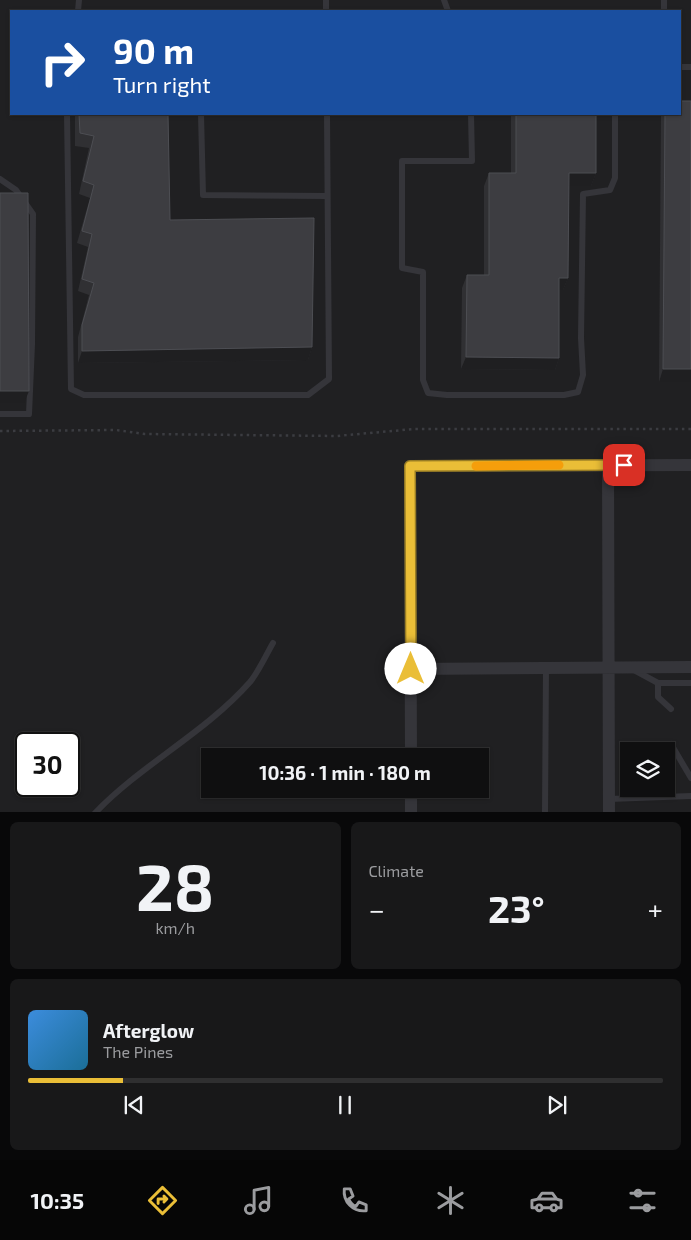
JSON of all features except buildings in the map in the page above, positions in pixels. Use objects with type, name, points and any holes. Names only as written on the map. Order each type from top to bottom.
[{"type":"street","points":[[608,465],[609,812]]},
{"type":"street","points":[[411,748],[410,466],[691,465]]},
{"type":"street","points":[[411,669],[691,667]]},
{"type":"street","points":[[411,798],[411,812]]},
{"type":"lane","points":[[67,115],[71,388],[84,395],[308,395],[329,379],[327,115]]},
{"type":"lane","points":[[201,115],[203,195],[327,196]]},
{"type":"lane","points":[[471,115],[472,161],[402,161],[402,268],[423,272],[422,380],[428,393],[447,395],[554,395],[578,392],[583,375],[581,338],[583,194],[610,190],[615,178],[615,115]]},
{"type":"lane","points":[[0,179],[16,190],[33,214],[32,344],[29,414],[0,414]]},
{"type":"lane","points":[[95,812],[114,793],[202,727],[251,682],[273,643]]},
{"type":"lane","points":[[545,812],[546,668]]},
{"type":"lane","points":[[631,668],[658,684],[691,684]]},
{"type":"lane","points":[[658,684],[658,698],[671,709]]},
{"type":"lane","points":[[675,751],[691,778]]},
{"type":"lane","points":[[609,799],[691,796]]},
{"type":"path","points":[[0,431],[116,430],[145,434],[337,436],[414,429],[691,428]]},
{"type":"shaded area","points":[[0,0],[691,0],[691,812],[0,812]]},
{"type":"slow traffic","points":[[476,466],[559,465]]},
{"type":"route","points":[[411,669],[410,466],[624,465]]}]
